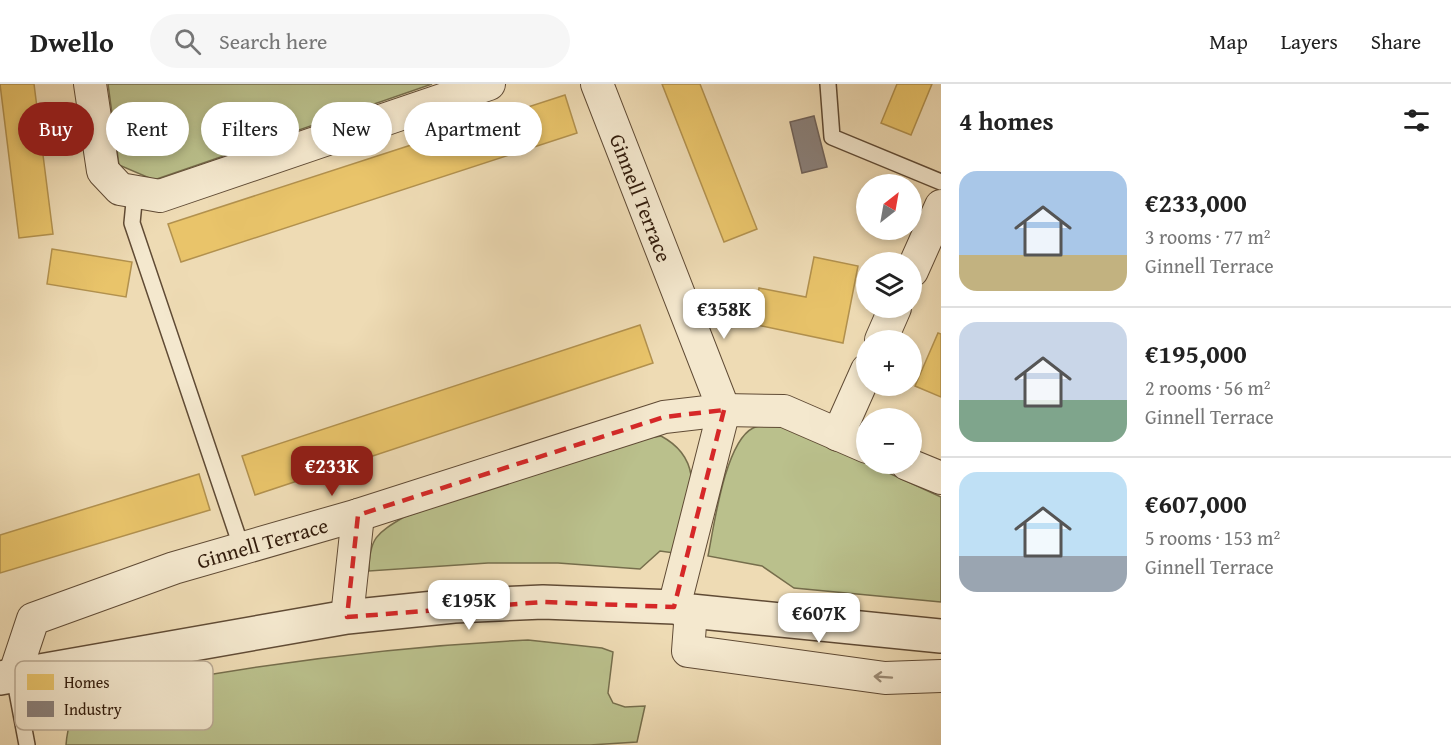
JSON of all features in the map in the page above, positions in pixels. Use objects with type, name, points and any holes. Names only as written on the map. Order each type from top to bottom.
[{"type":"street","points":[[90,84],[103,171],[120,189],[160,196],[489,84]]},
{"type":"street","name":"Ginnell Terrace","points":[[7,677],[33,619],[174,568],[358,515],[664,417],[724,410],[597,84]]},
{"type":"street","points":[[920,252],[941,206]]},
{"type":"street","points":[[838,435],[856,395]]},
{"type":"street","points":[[856,442],[784,411],[724,410],[682,609],[688,651],[885,678],[941,676]]},
{"type":"street","points":[[922,470],[941,478]]},
{"type":"street","points":[[347,617],[358,515]]},
{"type":"street","points":[[98,661],[347,617],[454,606],[543,602],[682,609],[941,636]]},
{"type":"lane","points":[[828,84],[832,137],[941,182]]},
{"type":"lane","points":[[135,192],[132,223],[242,549]]},
{"type":"lane","points":[[7,677],[15,704]]},
{"type":"lane","points":[[23,730],[27,745]]},
{"type":"highlighted area","points":[[724,410],[674,607],[543,602],[347,617],[358,515],[664,417]]},
{"type":"green space","points":[[108,84],[432,84],[380,102],[311,102],[311,126],[299,130],[299,102],[201,102],[201,156],[224,156],[154,180],[119,165],[118,156],[189,156],[189,102],[110,102]]},
{"type":"green space","points":[[772,425],[791,429],[856,458],[856,474],[891,474],[941,497],[941,602],[794,588],[762,566],[708,556],[717,506],[728,467],[743,436],[753,428]]},
{"type":"green space","points":[[661,436],[672,443],[684,456],[691,475],[690,490],[674,553],[660,551],[640,569],[558,563],[488,563],[369,571],[369,560],[376,538],[381,532],[404,517],[575,460],[643,439]]},
{"type":"green space","points":[[528,640],[602,648],[613,652],[608,693],[613,703],[625,707],[645,706],[637,742],[590,745],[66,745],[68,730],[213,730],[213,674],[344,655]]},
{"type":"building: Homes","points":[[0,84],[34,84],[36,102],[18,102],[18,156],[43,156],[53,234],[19,238]]},
{"type":"building: Homes","points":[[662,84],[700,84],[757,229],[724,242]]},
{"type":"building: Homes","points":[[897,84],[932,84],[911,135],[881,123]]},
{"type":"building: Homes","points":[[565,95],[577,133],[542,144],[542,102]]},
{"type":"building: Homes","points":[[404,147],[404,156],[506,156],[181,262],[168,224],[377,156],[392,156],[392,151]]},
{"type":"building: Homes","points":[[52,249],[132,262],[126,297],[47,284]]},
{"type":"building: Homes","points":[[814,257],[856,266],[843,343],[752,324],[759,288],[806,297]]},
{"type":"building: Homes","points":[[640,325],[653,363],[255,495],[242,456]]},
{"type":"building: Homes","points":[[938,333],[941,334],[941,397],[922,389],[922,370]]},
{"type":"building: Homes","points":[[199,474],[210,510],[0,573],[0,535]]},
{"type":"building: Industry","points":[[814,116],[827,167],[802,173],[790,122]]}]
